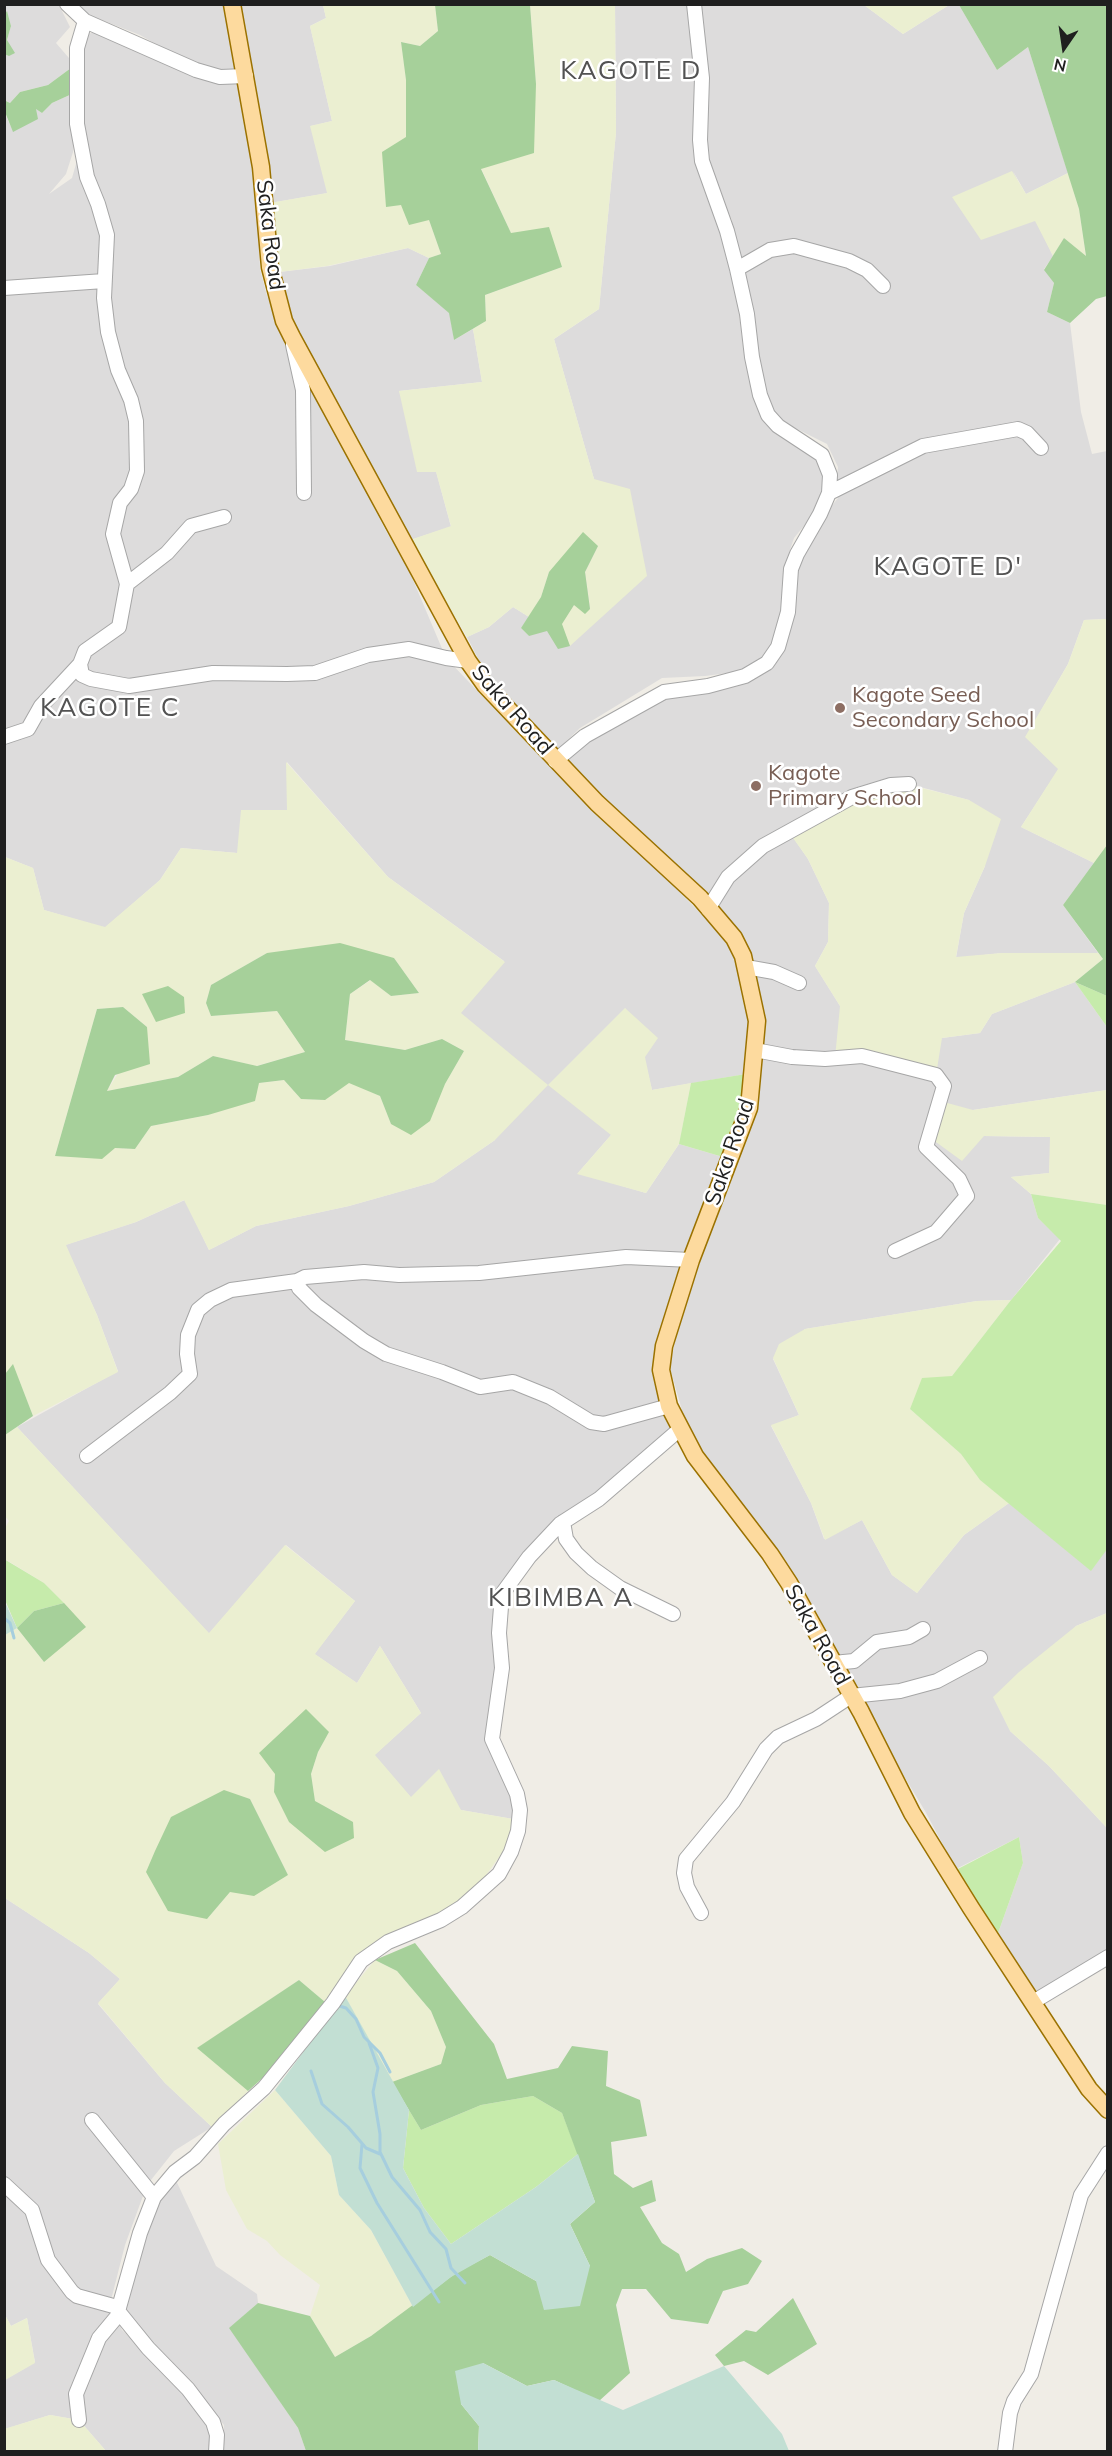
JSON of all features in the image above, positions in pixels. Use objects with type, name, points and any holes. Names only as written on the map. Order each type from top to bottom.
[{"type":"main road","name":"Saka Road","points":[[232,4],[261,167],[270,267],[284,321],[292,337],[468,660],[485,686],[555,761],[708,909],[734,938],[746,967],[758,1021],[748,1108],[691,1260],[664,1346],[661,1370],[669,1406],[695,1456],[776,1563],[851,1696],[912,1813],[1089,2089],[1107,2110]]},
{"type":"street","points":[[67,4],[86,21],[211,75],[246,76]]},
{"type":"street","points":[[555,761],[585,736],[664,692],[708,686],[745,676],[767,663],[778,647],[788,612],[794,562],[829,493],[830,475],[822,455],[778,426],[763,406],[737,269],[727,231],[702,161],[700,140],[702,78],[694,4]]},
{"type":"street","points":[[4,737],[28,729],[40,706],[80,664],[85,651],[119,627],[127,584],[113,534],[120,503],[131,489],[137,471],[136,421],[131,400],[112,351],[105,313],[104,281],[107,235],[84,169],[77,124],[76,48],[86,21]]},
{"type":"street","points":[[737,269],[770,250],[794,246],[849,261],[867,270],[884,286]]},
{"type":"street","points":[[4,288],[104,281]]},
{"type":"street","points":[[292,337],[303,390],[304,493]]},
{"type":"street","points":[[829,493],[923,446],[1018,429],[1027,432],[1041,448]]},
{"type":"street","points":[[127,584],[166,553],[191,526],[224,518]]},
{"type":"street","points":[[80,664],[82,675],[91,679],[129,686],[213,673],[315,673],[368,655],[409,649],[446,658],[468,660]]},
{"type":"street","points":[[708,909],[728,877],[764,846],[852,797],[891,785],[909,784]]},
{"type":"street","points":[[746,967],[774,972],[799,982]]},
{"type":"street","points":[[755,1050],[792,1057],[825,1059],[862,1056],[936,1075],[944,1086],[926,1147],[959,1179],[967,1196],[936,1232],[895,1251]]},
{"type":"street","points":[[87,1456],[170,1393],[190,1374],[187,1354],[188,1335],[198,1310],[210,1300],[231,1290],[297,1281],[305,1277],[364,1272],[399,1275],[479,1273],[626,1257],[691,1260]]},
{"type":"street","points":[[297,1281],[299,1288],[316,1305],[364,1341],[386,1354],[433,1368],[480,1387],[513,1382],[550,1397],[591,1422],[604,1424],[669,1406]]},
{"type":"street","points":[[79,2420],[76,2394],[99,2338],[118,2310],[140,2233],[154,2197],[176,2172],[195,2157],[224,2124],[264,2088],[333,2002],[362,1961],[388,1942],[441,1920],[462,1907],[499,1874],[512,1852],[518,1831],[520,1810],[517,1794],[492,1739],[502,1668],[499,1633],[502,1594],[530,1557],[563,1522],[599,1499],[680,1429]]},
{"type":"street","points":[[563,1522],[566,1539],[576,1553],[592,1568],[620,1588],[673,1614]]},
{"type":"street","points":[[833,1663],[854,1661],[877,1642],[909,1637],[923,1629]]},
{"type":"street","points":[[701,1913],[687,1887],[684,1873],[686,1859],[733,1802],[766,1749],[778,1737],[816,1719],[851,1696],[900,1691],[937,1681],[980,1658]]},
{"type":"street","points":[[1033,2002],[1107,1957]]},
{"type":"street","points":[[92,2120],[154,2197]]},
{"type":"street","points":[[1005,2451],[1010,2413],[1014,2401],[1031,2374],[1081,2195],[1107,2152]]},
{"type":"street","points":[[4,2184],[32,2210],[48,2260],[72,2292],[77,2296],[118,2310],[148,2348],[188,2389],[213,2422],[217,2434],[216,2451]]},
{"type":"shaded area","points":[[4,5],[59,5],[70,27],[56,43],[75,65],[48,85],[20,92],[10,103],[5,100],[5,54],[9,56],[7,40],[11,26],[7,12],[5,14]]},
{"type":"shaded area","points":[[73,5],[225,5],[238,72],[221,73],[194,66],[140,35],[94,17]]},
{"type":"shaded area","points":[[235,5],[323,5],[326,18],[310,26],[332,121],[311,126],[328,193],[270,203]]},
{"type":"shaded area","points":[[615,5],[688,5],[697,81],[695,140],[702,181],[719,220],[736,292],[743,345],[752,388],[764,415],[822,455],[826,499],[794,538],[785,565],[787,591],[773,641],[763,660],[743,671],[662,678],[580,728],[555,752],[494,689],[467,637],[489,627],[513,607],[529,617],[521,628],[529,636],[594,479],[554,339],[599,309],[616,132]]},
{"type":"shaded area","points":[[699,5],[864,5],[903,34],[949,5],[959,5],[997,70],[1028,47],[1068,173],[1026,194],[1013,171],[1053,256],[1044,269],[1054,283],[1047,312],[1070,323],[1081,412],[1092,454],[1107,451],[1107,619],[1084,620],[1068,664],[1026,737],[1059,769],[1021,827],[1094,863],[1063,905],[1098,953],[1002,953],[956,958],[964,913],[985,866],[969,800],[909,784],[843,798],[805,815],[789,831],[808,859],[829,903],[828,942],[815,966],[840,1006],[942,1038],[980,1033],[992,1014],[1075,982],[1107,1027],[1107,1090],[973,1110],[984,1136],[1051,1137],[1049,1173],[1011,1177],[1031,1194],[1038,1218],[1060,1239],[1011,1300],[977,1301],[805,1329],[773,1359],[799,1415],[771,1426],[811,1503],[824,1539],[862,1520],[892,1575],[917,1593],[964,1535],[1009,1503],[1091,1570],[1107,1548],[1107,1613],[1076,1626],[1010,1731],[1049,1766],[1107,1828],[1107,1960],[1035,1996],[997,1936],[1023,1863],[1019,1837],[956,1869],[889,1751],[858,1691],[861,1690],[852,1679],[788,1567],[704,1456],[685,1421],[670,1368],[678,1325],[719,1208],[763,1017],[718,908],[727,880],[711,901],[564,761],[582,741],[664,696],[744,682],[784,644],[797,592],[796,568],[801,545],[838,498],[836,489],[838,467],[827,444],[791,426],[772,412],[761,389],[733,263],[732,220],[712,180],[704,142]]},
{"type":"shaded area","points":[[99,31],[209,82],[238,84],[249,134],[257,195],[260,269],[267,296],[386,531],[405,561],[446,658],[555,772],[662,874],[737,951],[749,1018],[746,1074],[652,1090],[644,1057],[625,1008],[611,1135],[578,1173],[646,1193],[679,1144],[723,1157],[655,1364],[673,1429],[658,1440],[499,1593],[501,1668],[486,1741],[515,1805],[513,1819],[411,1798],[374,1755],[421,1713],[380,1646],[357,1683],[314,1654],[355,1601],[286,1545],[209,1634],[17,1427],[118,1371],[97,1315],[65,1245],[136,1222],[185,1200],[209,1250],[256,1226],[349,1206],[434,1182],[495,1140],[460,1013],[504,961],[388,877],[287,762],[287,810],[237,853],[181,848],[160,880],[105,928],[44,910],[33,868],[5,857],[4,112],[13,131],[35,108],[42,113],[52,103],[74,93],[73,152],[66,174],[49,194],[72,178],[84,136],[82,43],[88,34]]},
{"type":"shaded area","points":[[408,248],[429,258],[416,285],[450,313],[454,340],[473,329],[482,382],[399,391],[436,471],[451,527],[410,540],[336,400],[311,362],[286,305],[279,272],[330,266]]},
{"type":"shaded area","points":[[5,1898],[89,1953],[120,1979],[98,2004],[165,2083],[212,2127],[174,2151],[147,2185],[125,2245],[110,2304],[122,2330],[170,2374],[210,2428],[209,2451],[106,2451],[79,2420],[50,2415],[5,2429],[5,2380],[35,2362],[27,2318],[11,2326],[5,2315]]},
{"type":"shaded area","points":[[173,2174],[216,2266],[257,2294],[258,2303],[230,2328],[298,2428],[306,2451],[224,2451],[224,2425],[181,2372],[135,2326],[126,2309],[125,2296],[155,2199]]},
{"type":"green space","points":[[323,5],[435,5],[438,31],[420,46],[401,42],[406,79],[406,137],[401,205],[429,220],[441,254],[429,258],[408,248],[327,266],[279,272],[270,203],[327,193],[310,126],[332,121],[310,26],[326,18]]},
{"type":"green space","points":[[435,5],[530,5],[536,84],[534,153],[481,169],[511,233],[549,227],[562,267],[485,295],[486,321],[454,340],[449,313],[416,285],[429,258],[441,254],[429,220],[409,225],[401,205],[386,207],[382,152],[406,137],[406,80],[401,42],[420,46],[438,31]]},
{"type":"green space","points":[[530,5],[615,5],[616,132],[599,309],[554,339],[594,479],[630,489],[647,576],[570,646],[561,624],[574,605],[590,609],[585,572],[598,546],[549,572],[541,597],[529,617],[513,607],[489,627],[467,637],[410,540],[451,526],[436,472],[417,472],[399,391],[482,382],[473,329],[486,321],[485,295],[562,267],[511,233],[481,168],[536,84]]},
{"type":"green space","points":[[864,5],[949,5],[903,34]]},
{"type":"green space","points":[[959,5],[1107,5],[1107,296],[1096,299],[1070,323],[1047,312],[1054,283],[1044,270],[1064,238],[1086,256],[1079,209],[1028,47],[997,70]]},
{"type":"green space","points":[[7,11],[11,26],[7,40],[15,53],[9,56],[4,54]]},
{"type":"green space","points":[[75,65],[74,93],[52,103],[42,113],[36,109],[38,119],[13,132],[5,112],[4,100],[10,103],[20,92],[48,85]]},
{"type":"green space","points":[[1012,171],[1026,194],[1068,173],[1079,209],[1086,257],[1064,238],[1053,256],[1035,221],[981,240],[952,197]]},
{"type":"green space","points":[[583,532],[598,546],[585,572],[590,609],[585,614],[574,605],[562,624],[570,646],[558,649],[547,631],[529,636],[521,628],[541,597],[549,572]]},
{"type":"green space","points":[[1107,619],[1107,845],[1094,863],[1021,827],[1058,769],[1025,737],[1068,664],[1084,620]]},
{"type":"green space","points":[[286,762],[388,877],[505,962],[461,1013],[548,1085],[495,1140],[434,1182],[349,1206],[256,1226],[209,1250],[184,1200],[136,1222],[66,1245],[97,1315],[118,1372],[33,1416],[13,1365],[5,1374],[5,857],[33,868],[44,910],[105,927],[160,880],[181,848],[237,853],[241,810],[287,810]],"holes":[[[267,953],[394,958],[419,993],[391,996],[371,980],[350,994],[345,1040],[405,1050],[442,1039],[464,1051],[445,1084],[391,1124],[380,1096],[349,1082],[324,1100],[301,1099],[284,1080],[259,1083],[208,1115],[151,1126],[135,1149],[115,1148],[55,1156],[97,1009],[123,1007],[147,1027],[107,1091],[178,1077],[213,1056],[256,1066],[305,1052],[277,1011],[211,1016],[206,1003],[211,985]]]},
{"type":"green space","points":[[906,784],[969,800],[1001,819],[985,866],[964,913],[956,957],[1002,953],[1098,953],[1103,959],[1075,982],[992,1014],[980,1033],[942,1038],[936,1075],[835,1058],[840,1006],[815,966],[828,942],[829,903],[808,859],[788,831],[852,797]]},
{"type":"green space","points":[[1107,845],[1107,996],[1075,982],[1103,959],[1063,905]]},
{"type":"green space","points":[[340,943],[394,958],[419,993],[391,996],[370,980],[350,994],[345,1040],[405,1050],[442,1039],[464,1051],[445,1084],[430,1121],[411,1135],[391,1124],[380,1096],[349,1083],[325,1100],[301,1099],[284,1080],[259,1083],[255,1101],[208,1115],[151,1126],[135,1149],[115,1148],[102,1159],[55,1156],[97,1009],[123,1007],[147,1027],[150,1064],[115,1075],[107,1091],[178,1077],[213,1056],[257,1066],[305,1052],[277,1011],[211,1016],[206,1003],[211,985],[267,953]]},
{"type":"green space","points":[[1075,982],[1107,996],[1107,1027]]},
{"type":"green space","points":[[168,986],[184,997],[185,1013],[156,1022],[142,994]]},
{"type":"green space","points":[[625,1008],[658,1038],[645,1057],[652,1090],[691,1083],[679,1144],[646,1193],[577,1174],[611,1135],[548,1085]]},
{"type":"green space","points":[[746,1074],[743,1102],[723,1157],[679,1144],[691,1083]]},
{"type":"green space","points":[[1107,1090],[1107,1205],[1031,1194],[1011,1177],[1049,1173],[1050,1137],[984,1136],[962,1161],[929,1137],[940,1101],[973,1110]]},
{"type":"green space","points":[[1031,1194],[1107,1205],[1108,1548],[1091,1571],[980,1480],[961,1454],[910,1409],[922,1378],[952,1376],[1011,1300],[1061,1241],[1038,1218]]},
{"type":"green space","points":[[1011,1300],[952,1376],[910,1409],[961,1454],[980,1480],[1009,1503],[964,1535],[917,1593],[892,1575],[862,1520],[825,1540],[811,1503],[771,1425],[799,1415],[773,1358],[779,1344],[805,1329],[977,1301]]},
{"type":"green space","points":[[13,1364],[33,1416],[5,1435],[5,1374]]},
{"type":"green space","points":[[17,1427],[209,1633],[285,1545],[355,1601],[315,1654],[357,1683],[380,1646],[421,1713],[375,1755],[411,1797],[439,1769],[461,1810],[513,1819],[507,1846],[477,1888],[437,1917],[356,1957],[325,2002],[299,1980],[198,2048],[248,2091],[212,2127],[165,2083],[98,2003],[120,1979],[89,1953],[5,1898],[5,1635],[17,1628],[44,1662],[64,1603],[44,1583],[5,1559],[5,1528],[9,1521],[5,1516],[5,1435]],"holes":[[[329,1732],[318,1752],[311,1774],[315,1802],[340,1814],[274,1792],[275,1775]],[[250,1799],[288,1875],[230,1892],[207,1919]]]},
{"type":"green space","points":[[4,1559],[44,1583],[64,1603],[34,1611],[17,1628],[5,1600]]},
{"type":"green space","points":[[4,1600],[17,1628],[5,1635],[4,1635]]},
{"type":"green space","points":[[64,1603],[86,1627],[44,1662],[17,1628],[34,1611]]},
{"type":"green space","points":[[1107,1613],[1107,1828],[1049,1766],[1010,1731],[993,1697],[1019,1672],[1076,1626]]},
{"type":"green space","points":[[306,1709],[329,1732],[318,1752],[311,1774],[315,1801],[353,1822],[354,1838],[325,1852],[289,1822],[274,1792],[275,1774],[259,1753]]},
{"type":"green space","points":[[224,1790],[250,1799],[288,1875],[254,1896],[230,1892],[207,1919],[168,1911],[146,1872],[155,1851],[171,1817]]},
{"type":"green space","points":[[1019,1837],[1023,1863],[997,1936],[956,1870]]},
{"type":"green space","points":[[415,1943],[494,2044],[507,2079],[558,2068],[572,2046],[608,2051],[606,2086],[640,2100],[647,2136],[611,2142],[614,2174],[633,2188],[652,2180],[656,2201],[640,2207],[662,2243],[679,2254],[686,2272],[707,2259],[742,2248],[762,2261],[748,2284],[723,2291],[708,2324],[671,2319],[646,2289],[622,2289],[616,2305],[630,2373],[599,2401],[554,2380],[527,2386],[483,2363],[461,2404],[479,2426],[478,2451],[306,2451],[298,2428],[229,2328],[258,2303],[310,2316],[335,2357],[371,2336],[456,2273],[490,2255],[536,2281],[590,2266],[570,2224],[595,2202],[562,2113],[533,2096],[481,2105],[421,2130],[392,2082],[441,2064],[446,2047],[431,2011],[397,1971],[375,1960]]},
{"type":"green space","points":[[375,1960],[397,1971],[431,2011],[446,2047],[441,2064],[392,2082],[345,1996]]},
{"type":"green space","points":[[299,1980],[325,2002],[266,2075],[248,2091],[197,2048]]},
{"type":"green space","points":[[345,1996],[409,2110],[403,2168],[424,2208],[451,2244],[536,2187],[578,2154],[595,2202],[570,2224],[590,2266],[580,2306],[544,2310],[536,2281],[490,2255],[451,2277],[413,2307],[371,2230],[339,2195],[331,2156],[275,2090]]},
{"type":"green space","points":[[275,2090],[331,2156],[339,2195],[371,2230],[413,2307],[335,2357],[310,2316],[320,2285],[280,2255],[267,2241],[247,2229],[226,2190],[218,2144]]},
{"type":"green space","points":[[533,2096],[562,2113],[578,2154],[536,2187],[451,2244],[424,2208],[403,2168],[409,2110],[421,2130],[481,2105]]},
{"type":"green space","points":[[793,2298],[817,2344],[768,2375],[744,2361],[724,2366],[715,2355],[746,2330],[756,2332]]},
{"type":"green space","points":[[5,2315],[11,2326],[27,2318],[35,2363],[5,2380]]},
{"type":"green space","points":[[483,2363],[527,2386],[554,2380],[623,2410],[724,2366],[782,2434],[789,2451],[478,2451],[479,2426],[461,2404],[455,2371]]},
{"type":"green space","points":[[50,2415],[79,2420],[106,2451],[5,2451],[4,2429]]},
{"type":"waterway","points":[[4,1618],[10,1623],[14,1638]]},
{"type":"waterway","points":[[336,2005],[346,2008],[356,2019],[364,2037],[380,2053],[390,2072]]},
{"type":"waterway","points":[[369,2043],[378,2068],[373,2092],[380,2134],[380,2152],[392,2177],[420,2210],[430,2232],[446,2249],[451,2268],[465,2283]]},
{"type":"waterway","points":[[311,2071],[322,2104],[348,2127],[366,2148],[380,2154]]},
{"type":"waterway","points":[[362,2144],[360,2168],[377,2203],[439,2302]]},
{"type":"place","name":"Kagote Seed Secondary School","points":[[840,708]]},
{"type":"place","name":"Kagote Primary School","points":[[756,786]]},
{"type":"district","name":"KAGOTE D","points":[[631,71]]},
{"type":"district","name":"KAGOTE D'","points":[[948,567]]},
{"type":"district","name":"KAGOTE C","points":[[110,708]]},
{"type":"district","name":"KIBIMBA A","points":[[561,1598]]}]
